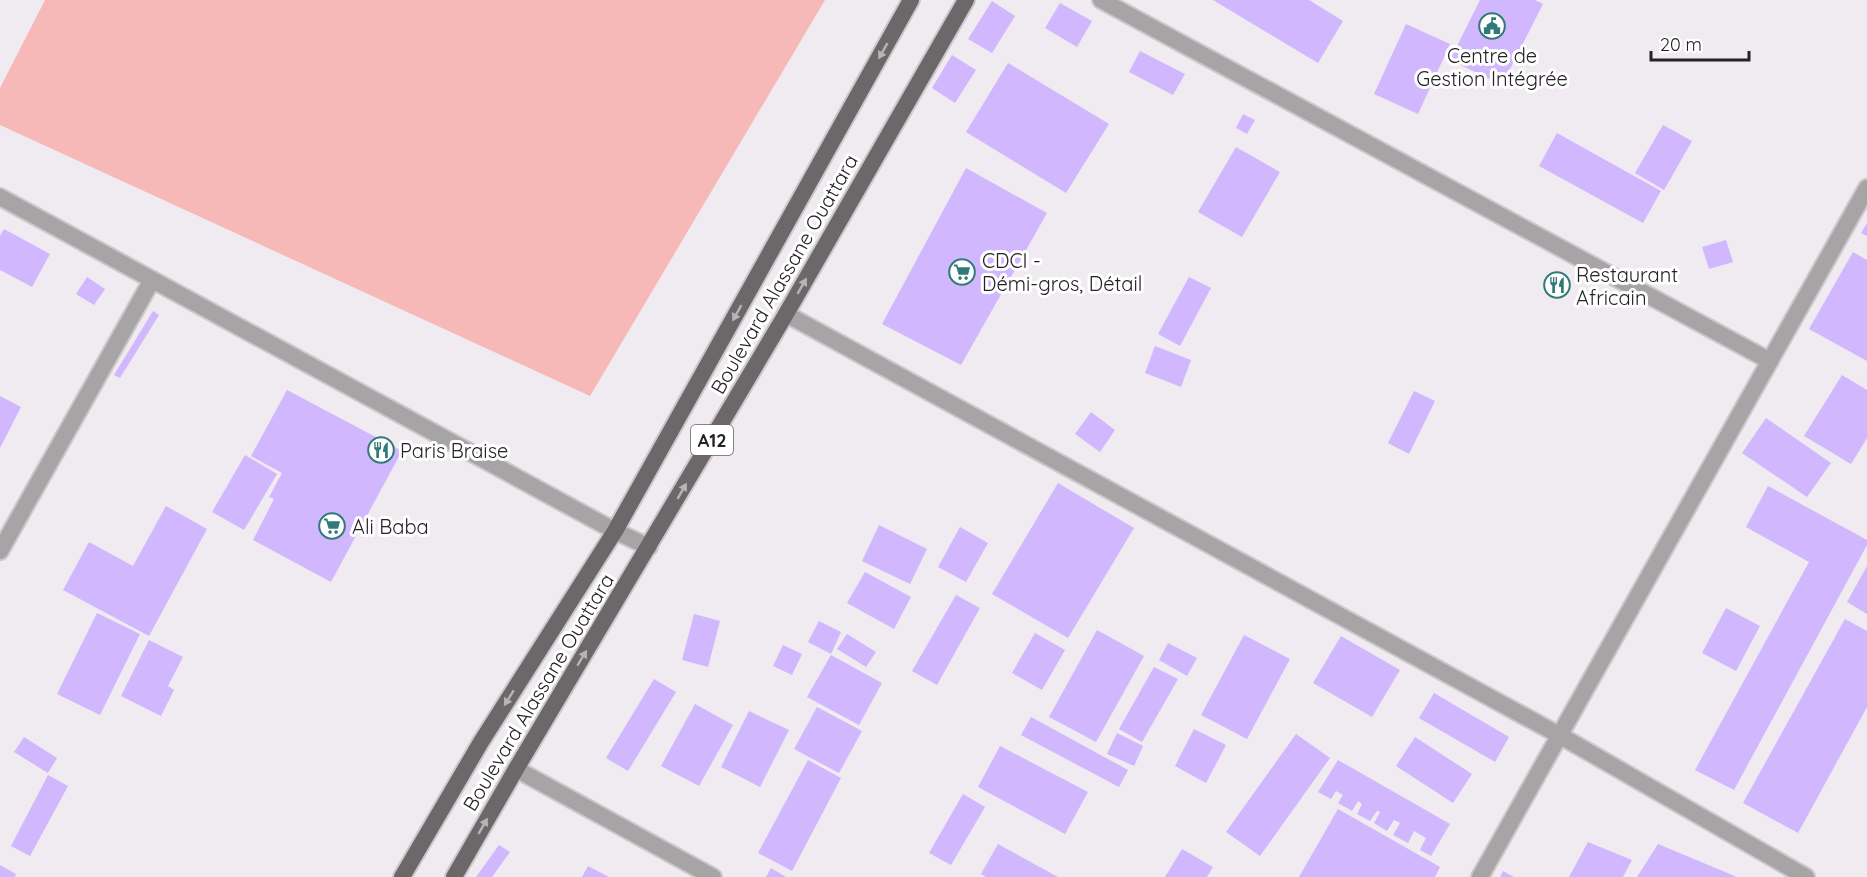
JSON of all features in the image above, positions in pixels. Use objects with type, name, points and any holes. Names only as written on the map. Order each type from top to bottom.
[{"type":"main road","name":"Boulevard Alassane Ouattara","points":[[402,877],[481,742],[615,531],[911,0]]},
{"type":"main road","name":"Boulevard Alassane Ouattara","points":[[454,877],[786,314],[966,0]]},
{"type":"street","points":[[1101,0],[1770,361]]},
{"type":"street","points":[[1480,877],[1867,188]]},
{"type":"street","points":[[0,197],[615,531],[649,547]]},
{"type":"street","points":[[0,551],[152,280]]},
{"type":"street","points":[[786,314],[1559,735],[1806,877]]},
{"type":"street","points":[[516,769],[713,877]]},
{"type":"shaded area","points":[[45,0],[825,0],[590,396],[0,125],[0,88]]},
{"type":"building","points":[[1213,0],[1309,0],[1343,21],[1318,63]]},
{"type":"building","points":[[1480,0],[1535,0],[1543,4],[1502,85],[1450,60]]},
{"type":"building","points":[[992,1],[1015,16],[992,53],[968,39]]},
{"type":"building","points":[[1060,3],[1092,21],[1077,47],[1045,28]]},
{"type":"building","points":[[1406,24],[1450,44],[1418,114],[1374,94]]},
{"type":"building","points":[[1140,51],[1185,74],[1173,95],[1129,72]]},
{"type":"building","points":[[952,55],[976,70],[955,103],[932,88]]},
{"type":"building","points":[[1008,63],[1109,124],[1066,193],[966,132]]},
{"type":"building","points":[[1243,114],[1255,120],[1247,134],[1236,128]]},
{"type":"building","points":[[1663,125],[1692,141],[1664,190],[1635,173]]},
{"type":"building","points":[[1557,133],[1661,191],[1643,223],[1539,166]]},
{"type":"building","points":[[1236,147],[1280,172],[1242,237],[1198,212]]},
{"type":"building","points":[[966,168],[1047,213],[961,365],[882,324]]},
{"type":"building","points":[[1867,223],[1867,236],[1861,233]]},
{"type":"building","points":[[4,229],[50,254],[32,287],[0,270],[0,236]]},
{"type":"building","points":[[1726,240],[1733,262],[1709,269],[1702,247]]},
{"type":"building","points":[[1853,252],[1867,260],[1867,361],[1809,329]]},
{"type":"building","points":[[87,277],[105,289],[94,305],[76,294]]},
{"type":"building","points":[[1189,277],[1211,288],[1180,346],[1158,334]]},
{"type":"building","points":[[153,311],[159,315],[120,378],[114,375]]},
{"type":"building","points":[[1155,346],[1191,360],[1181,387],[1145,373]]},
{"type":"building","points":[[1842,375],[1867,390],[1867,438],[1851,464],[1804,436]]},
{"type":"building","points":[[287,390],[402,451],[331,582],[253,540],[274,499],[269,497],[282,473],[251,456]]},
{"type":"building","points":[[1414,391],[1435,401],[1409,454],[1388,443]]},
{"type":"building","points":[[0,396],[21,407],[0,448]]},
{"type":"building","points":[[1091,412],[1115,430],[1100,452],[1075,434]]},
{"type":"building","points":[[1766,418],[1831,463],[1807,497],[1742,453]]},
{"type":"building","points":[[245,455],[277,474],[244,530],[212,512]]},
{"type":"building","points":[[1058,483],[1134,528],[1068,638],[992,594]]},
{"type":"building","points":[[1768,486],[1867,540],[1867,545],[1734,790],[1695,770],[1809,562],[1746,527]]},
{"type":"building","points":[[166,506],[207,529],[149,636],[63,590],[89,542],[133,566]]},
{"type":"building","points":[[879,525],[927,549],[910,584],[862,561]]},
{"type":"building","points":[[960,527],[988,543],[966,582],[938,567]]},
{"type":"building","points":[[1867,566],[1867,614],[1847,602]]},
{"type":"building","points":[[865,572],[911,597],[894,629],[847,603]]},
{"type":"building","points":[[956,595],[980,608],[937,685],[912,671]]},
{"type":"building","points":[[1726,608],[1760,626],[1736,671],[1702,653]]},
{"type":"building","points":[[97,613],[140,634],[100,715],[57,694]]},
{"type":"building","points":[[694,614],[720,621],[708,667],[682,660]]},
{"type":"building","points":[[1845,619],[1867,631],[1867,707],[1798,833],[1743,803]]},
{"type":"building","points":[[819,621],[841,632],[831,654],[808,642]]},
{"type":"building","points":[[1097,630],[1144,656],[1096,742],[1049,717]]},
{"type":"building","points":[[1035,633],[1065,650],[1042,690],[1012,673]]},
{"type":"building","points":[[847,634],[876,652],[866,667],[837,649]]},
{"type":"building","points":[[1244,635],[1290,659],[1247,739],[1201,715]]},
{"type":"building","points":[[1341,636],[1400,670],[1372,717],[1313,683]]},
{"type":"building","points":[[149,640],[183,657],[168,686],[174,690],[161,716],[121,696]]},
{"type":"building","points":[[1168,643],[1197,658],[1187,676],[1159,660]]},
{"type":"building","points":[[783,645],[802,654],[792,675],[773,666]]},
{"type":"building","points":[[831,655],[882,683],[859,725],[807,697]]},
{"type":"building","points":[[1154,667],[1178,679],[1142,742],[1119,729]]},
{"type":"building","points":[[654,679],[676,692],[628,771],[606,758]]},
{"type":"building","points":[[1434,693],[1509,737],[1495,762],[1419,718]]},
{"type":"building","points":[[695,704],[733,725],[699,786],[661,766]]},
{"type":"building","points":[[817,707],[862,731],[839,773],[794,749]]},
{"type":"building","points":[[749,711],[789,730],[760,787],[721,767]]},
{"type":"building","points":[[1031,717],[1128,770],[1119,787],[1021,735]]},
{"type":"building","points":[[1194,729],[1226,745],[1206,783],[1175,766]]},
{"type":"building","points":[[1117,733],[1143,746],[1134,766],[1107,754]]},
{"type":"building","points":[[1296,734],[1330,758],[1260,856],[1226,832]]},
{"type":"building","points":[[24,737],[57,758],[48,773],[14,752]]},
{"type":"building","points":[[1415,737],[1472,774],[1453,803],[1396,766]]},
{"type":"building","points":[[1000,746],[1088,792],[1065,834],[978,787]]},
{"type":"building","points":[[808,760],[841,778],[792,871],[758,853]]},
{"type":"building","points":[[1338,760],[1450,824],[1431,856],[1420,850],[1426,838],[1414,831],[1408,843],[1393,835],[1400,823],[1394,820],[1387,831],[1374,823],[1380,812],[1377,811],[1370,821],[1357,814],[1362,804],[1358,801],[1352,811],[1338,803],[1343,795],[1336,791],[1331,799],[1318,792]]},
{"type":"building","points":[[48,775],[68,786],[30,856],[11,846]]},
{"type":"building","points":[[963,794],[985,807],[951,865],[929,853]]},
{"type":"building","points":[[1338,809],[1440,867],[1435,877],[1299,877]]},
{"type":"building","points":[[1588,842],[1632,860],[1623,877],[1569,877]]},
{"type":"building","points":[[998,844],[1058,877],[986,877],[981,874]]},
{"type":"building","points":[[1658,844],[1737,877],[1637,877]]},
{"type":"building","points":[[499,845],[510,852],[492,877],[476,877]]},
{"type":"building","points":[[1182,849],[1213,867],[1207,877],[1165,877]]},
{"type":"building","points":[[0,865],[16,874],[15,877],[0,877]]},
{"type":"building","points":[[588,866],[609,877],[582,877]]},
{"type":"building","points":[[771,868],[786,877],[766,877]]},
{"type":"building","points":[[1503,871],[1514,877],[1500,877]]},
{"type":"place","name":"Centre de Gestion Intégrée","points":[[1492,26]]},
{"type":"place","name":"CDCI - Démi-gros, Détail","points":[[962,272]]},
{"type":"place","name":"Restaurant Africain","points":[[1557,285]]},
{"type":"place","name":"Paris Braise","points":[[381,450]]},
{"type":"place","name":"Ali Baba","points":[[332,526]]}]
